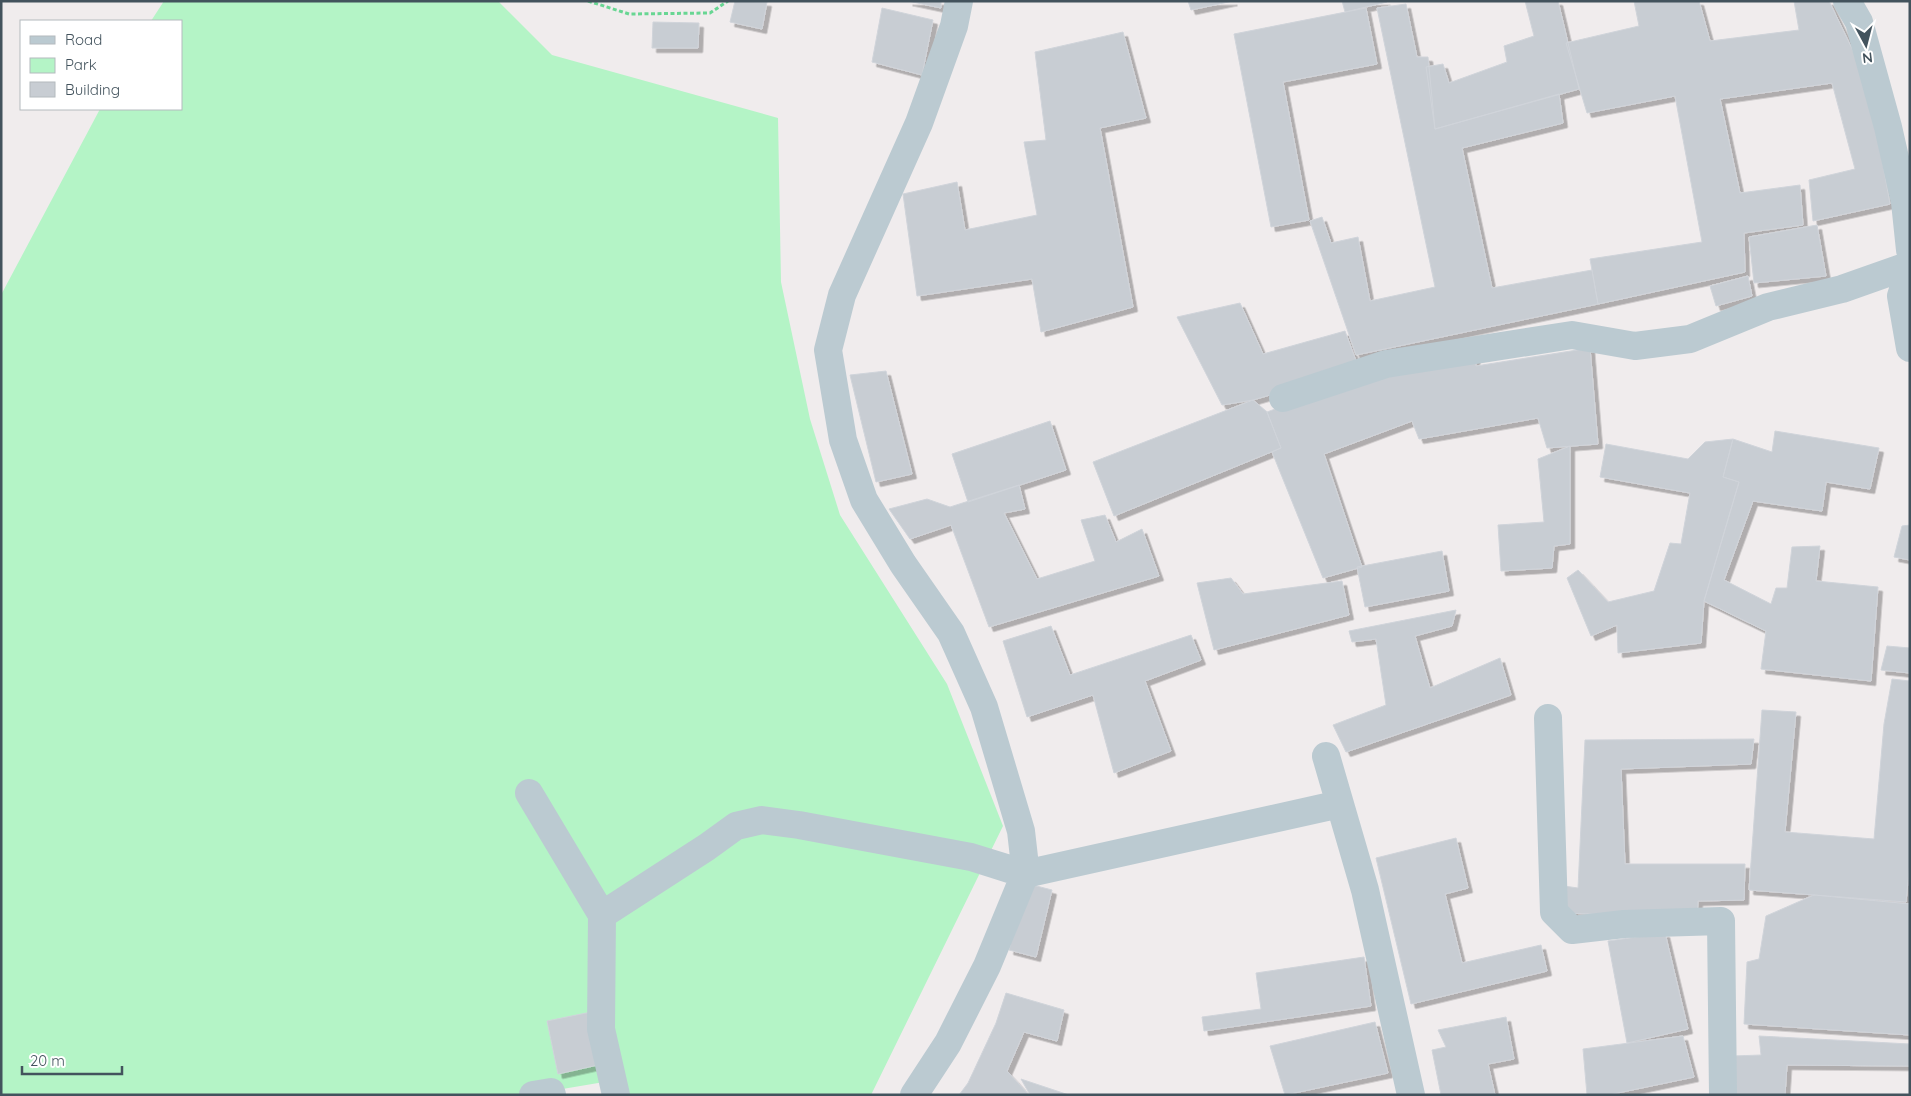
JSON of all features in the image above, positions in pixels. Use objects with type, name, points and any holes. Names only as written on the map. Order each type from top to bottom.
[{"type":"street","points":[[914,1095],[948,1043],[987,966],[1024,874],[1022,831],[984,707],[951,633],[903,564],[864,500],[843,440],[828,350],[842,295],[919,123],[954,26],[960,1]]},
{"type":"street","points":[[1848,1],[1859,22],[1888,127],[1905,202],[1910,250]]},
{"type":"street","points":[[1283,398],[1386,364],[1572,335],[1635,346],[1690,339],[1768,307],[1842,289],[1910,264]]},
{"type":"street","points":[[1910,268],[1901,296],[1910,348]]},
{"type":"street","points":[[1548,718],[1554,912],[1572,930],[1624,924],[1721,921],[1723,1095]]},
{"type":"street","points":[[1326,756],[1365,890],[1411,1095]]},
{"type":"street","points":[[529,793],[602,915],[601,1028],[616,1095]]},
{"type":"street","points":[[602,915],[736,826],[762,820],[799,825],[971,857],[1024,874],[1340,804]]},
{"type":"street","points":[[533,1095],[551,1092],[552,1095]]},
{"type":"path","points":[[588,1],[629,14],[638,14],[710,13],[728,1]]},
{"type":"green space","points":[[164,1],[498,1],[552,55],[778,118],[781,282],[810,419],[840,515],[947,684],[1003,826],[871,1095],[608,1095],[604,1082],[527,1095],[1,1095],[1,295],[99,110],[182,110],[182,20],[152,20]]},
{"type":"building","points":[[735,1],[767,2],[762,29],[730,22]]},
{"type":"building","points":[[908,1],[941,1],[941,8]]},
{"type":"building","points":[[1188,1],[1233,1],[1191,10]]},
{"type":"building","points":[[1342,1],[1386,1],[1387,2],[1345,12]]},
{"type":"building","points":[[1525,1],[1558,1],[1579,89],[1435,129],[1426,67],[1443,64],[1449,83],[1507,62],[1504,46],[1534,36]]},
{"type":"building","points":[[1634,1],[1699,1],[1710,41],[1799,30],[1794,1],[1829,1],[1856,57],[1877,132],[1890,204],[1813,221],[1809,180],[1855,169],[1832,83],[1720,99],[1740,193],[1800,185],[1803,225],[1744,233],[1745,272],[1598,304],[1590,259],[1702,242],[1675,96],[1587,113],[1566,43],[1639,26]]},
{"type":"building","points":[[1406,4],[1417,57],[1428,57],[1435,129],[1559,94],[1563,123],[1462,148],[1492,288],[1592,270],[1598,304],[1356,355],[1310,221],[1322,217],[1331,243],[1358,237],[1370,301],[1435,287],[1377,8]]},
{"type":"building","points":[[882,8],[933,20],[922,75],[872,62]]},
{"type":"building","points":[[1366,8],[1377,64],[1283,82],[1309,220],[1271,227],[1234,34]]},
{"type":"building","points":[[653,22],[699,23],[698,48],[652,48]]},
{"type":"building","points":[[1123,32],[1146,118],[1100,128],[1133,307],[1041,332],[1032,279],[917,296],[903,194],[957,182],[965,230],[1037,215],[1024,142],[1046,140],[1035,52]]},
{"type":"building","points":[[1817,225],[1826,276],[1754,283],[1749,237]]},
{"type":"building","points":[[1748,276],[1752,296],[1716,306],[1710,286]]},
{"type":"building","points":[[1240,303],[1263,354],[1345,331],[1359,369],[1253,400],[1222,405],[1177,317]]},
{"type":"building","points":[[1590,348],[1598,444],[1547,448],[1538,418],[1419,439],[1412,421],[1324,454],[1362,567],[1323,578],[1272,452],[1281,448],[1267,412],[1399,363],[1475,353],[1476,366]]},
{"type":"building","points":[[886,371],[912,474],[876,482],[850,375]]},
{"type":"building","points":[[1253,400],[1267,412],[1281,448],[1114,516],[1093,462]]},
{"type":"building","points":[[1050,421],[1066,470],[968,502],[952,454]]},
{"type":"building","points":[[1775,431],[1879,448],[1870,489],[1826,482],[1822,511],[1753,501],[1724,580],[1771,604],[1776,588],[1787,588],[1792,547],[1820,546],[1816,581],[1878,587],[1871,681],[1761,669],[1766,631],[1704,601],[1739,482],[1723,477],[1733,439],[1772,452]]},
{"type":"building","points":[[1733,439],[1723,477],[1739,482],[1704,601],[1701,643],[1618,653],[1617,625],[1591,636],[1567,578],[1578,570],[1608,602],[1654,591],[1670,543],[1681,544],[1690,493],[1600,477],[1606,444],[1688,459],[1705,442]]},
{"type":"building","points":[[1570,446],[1570,544],[1554,546],[1552,568],[1501,571],[1498,525],[1544,522],[1538,459]]},
{"type":"building","points":[[1019,485],[1025,509],[1004,513],[1037,579],[1095,561],[1081,520],[1105,515],[1116,542],[1142,529],[1159,576],[989,627],[951,525],[910,539],[889,509],[927,499],[950,507]]},
{"type":"building","points":[[1910,525],[1910,560],[1894,557],[1902,526]]},
{"type":"building","points":[[1442,551],[1449,591],[1365,607],[1357,567]]},
{"type":"building","points":[[1231,578],[1243,594],[1342,581],[1349,615],[1214,650],[1197,583]]},
{"type":"building","points":[[1456,610],[1452,626],[1415,636],[1430,688],[1500,658],[1511,695],[1346,752],[1333,725],[1386,705],[1376,639],[1352,642],[1349,631]]},
{"type":"building","points":[[1051,626],[1070,675],[1191,635],[1201,660],[1145,681],[1171,751],[1114,773],[1093,695],[1027,717],[1003,641]]},
{"type":"building","points":[[1887,646],[1910,648],[1910,673],[1881,670]]},
{"type":"building","points":[[1892,679],[1910,681],[1910,860],[1906,902],[1749,890],[1762,710],[1796,712],[1785,832],[1874,839],[1884,724]]},
{"type":"building","points":[[1754,739],[1751,764],[1621,769],[1625,864],[1745,864],[1744,900],[1698,901],[1697,918],[1564,913],[1564,886],[1578,888],[1585,740]]},
{"type":"building","points":[[1456,838],[1468,888],[1445,894],[1462,963],[1541,945],[1547,971],[1411,1004],[1376,858]]},
{"type":"building","points":[[1025,883],[1052,890],[1036,957],[1009,950]]},
{"type":"building","points":[[1814,895],[1910,904],[1910,1035],[1744,1024],[1747,962],[1759,959],[1766,916]]},
{"type":"building","points":[[1665,933],[1688,1029],[1627,1043],[1608,941]]},
{"type":"building","points":[[1364,957],[1371,1006],[1204,1031],[1202,1017],[1261,1009],[1256,973]]},
{"type":"building","points":[[1006,993],[1064,1010],[1057,1041],[1024,1032],[1007,1071],[1029,1095],[959,1095],[968,1083],[996,1023]]},
{"type":"building","points":[[596,1011],[607,1063],[558,1074],[547,1021]]},
{"type":"building","points":[[1506,1017],[1514,1059],[1488,1064],[1495,1095],[1441,1095],[1432,1050],[1446,1047],[1438,1030]]},
{"type":"building","points":[[1375,1022],[1388,1073],[1285,1095],[1270,1046]]},
{"type":"building","points":[[1683,1036],[1694,1077],[1608,1095],[1587,1095],[1583,1049]]},
{"type":"building","points":[[1759,1036],[1910,1044],[1910,1066],[1787,1065],[1785,1095],[1733,1095],[1732,1056],[1761,1055]]},
{"type":"building","points":[[1021,1079],[1069,1095],[1030,1095]]}]
